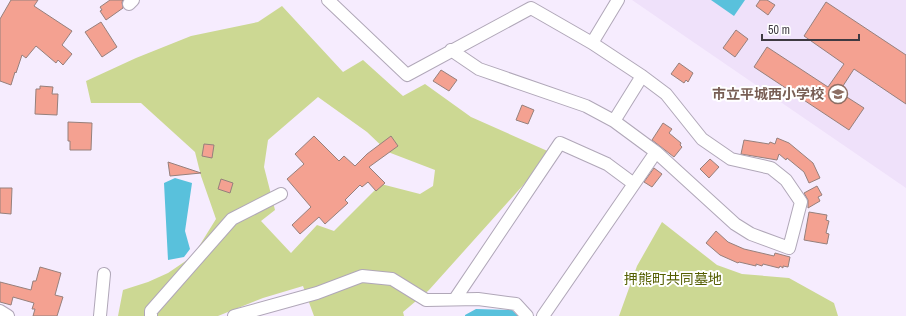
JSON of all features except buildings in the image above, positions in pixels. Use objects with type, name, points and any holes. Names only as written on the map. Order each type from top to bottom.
[{"type":"street","points":[[328,0],[406,75],[450,50],[531,8],[592,43],[642,76],[666,94],[702,139],[732,159],[771,168],[786,180],[801,202],[789,248],[751,234],[735,224],[656,152],[614,121],[586,106],[479,69],[450,50]]},
{"type":"street","points":[[592,43],[618,0]]},
{"type":"street","points":[[614,121],[642,76]]},
{"type":"street","points":[[456,299],[560,143],[606,164],[634,184]]},
{"type":"street","points":[[543,316],[656,152]]},
{"type":"street","points":[[151,316],[151,310],[232,219],[280,194]]},
{"type":"street","points":[[100,316],[104,274]]},
{"type":"street","points":[[234,316],[317,293],[362,276],[392,279],[426,300],[478,299],[516,304],[527,316]]},
{"type":"street","points":[[0,311],[8,316]]},
{"type":"shaded area","name":"市立平城西小学校","points":[[632,0],[906,0],[906,188]]},
{"type":"green space","points":[[282,6],[343,72],[363,60],[403,96],[425,84],[471,117],[552,153],[429,290],[403,312],[404,316],[314,316],[303,286],[263,298],[218,316],[118,316],[123,290],[148,282],[168,273],[193,256],[216,219],[201,176],[195,152],[141,103],[91,103],[86,81],[136,58],[191,36],[258,22]],"holes":[[[318,97],[367,132],[388,152],[435,170],[433,186],[420,194],[381,184],[334,231],[317,225],[291,253],[261,221],[275,210],[264,167],[268,140]]]},
{"type":"green space","name":"押熊町共同墓地","points":[[662,222],[717,265],[742,274],[789,278],[834,303],[838,316],[619,316],[637,266]]},
{"type":"water","points":[[711,0],[745,0],[734,16]]},
{"type":"water","points":[[175,178],[192,183],[185,231],[190,249],[184,257],[168,260],[164,183]]},
{"type":"water","points":[[476,309],[512,310],[518,316],[465,316]]},
{"type":"place","name":"市立平城西小学校","points":[[838,94]]}]
